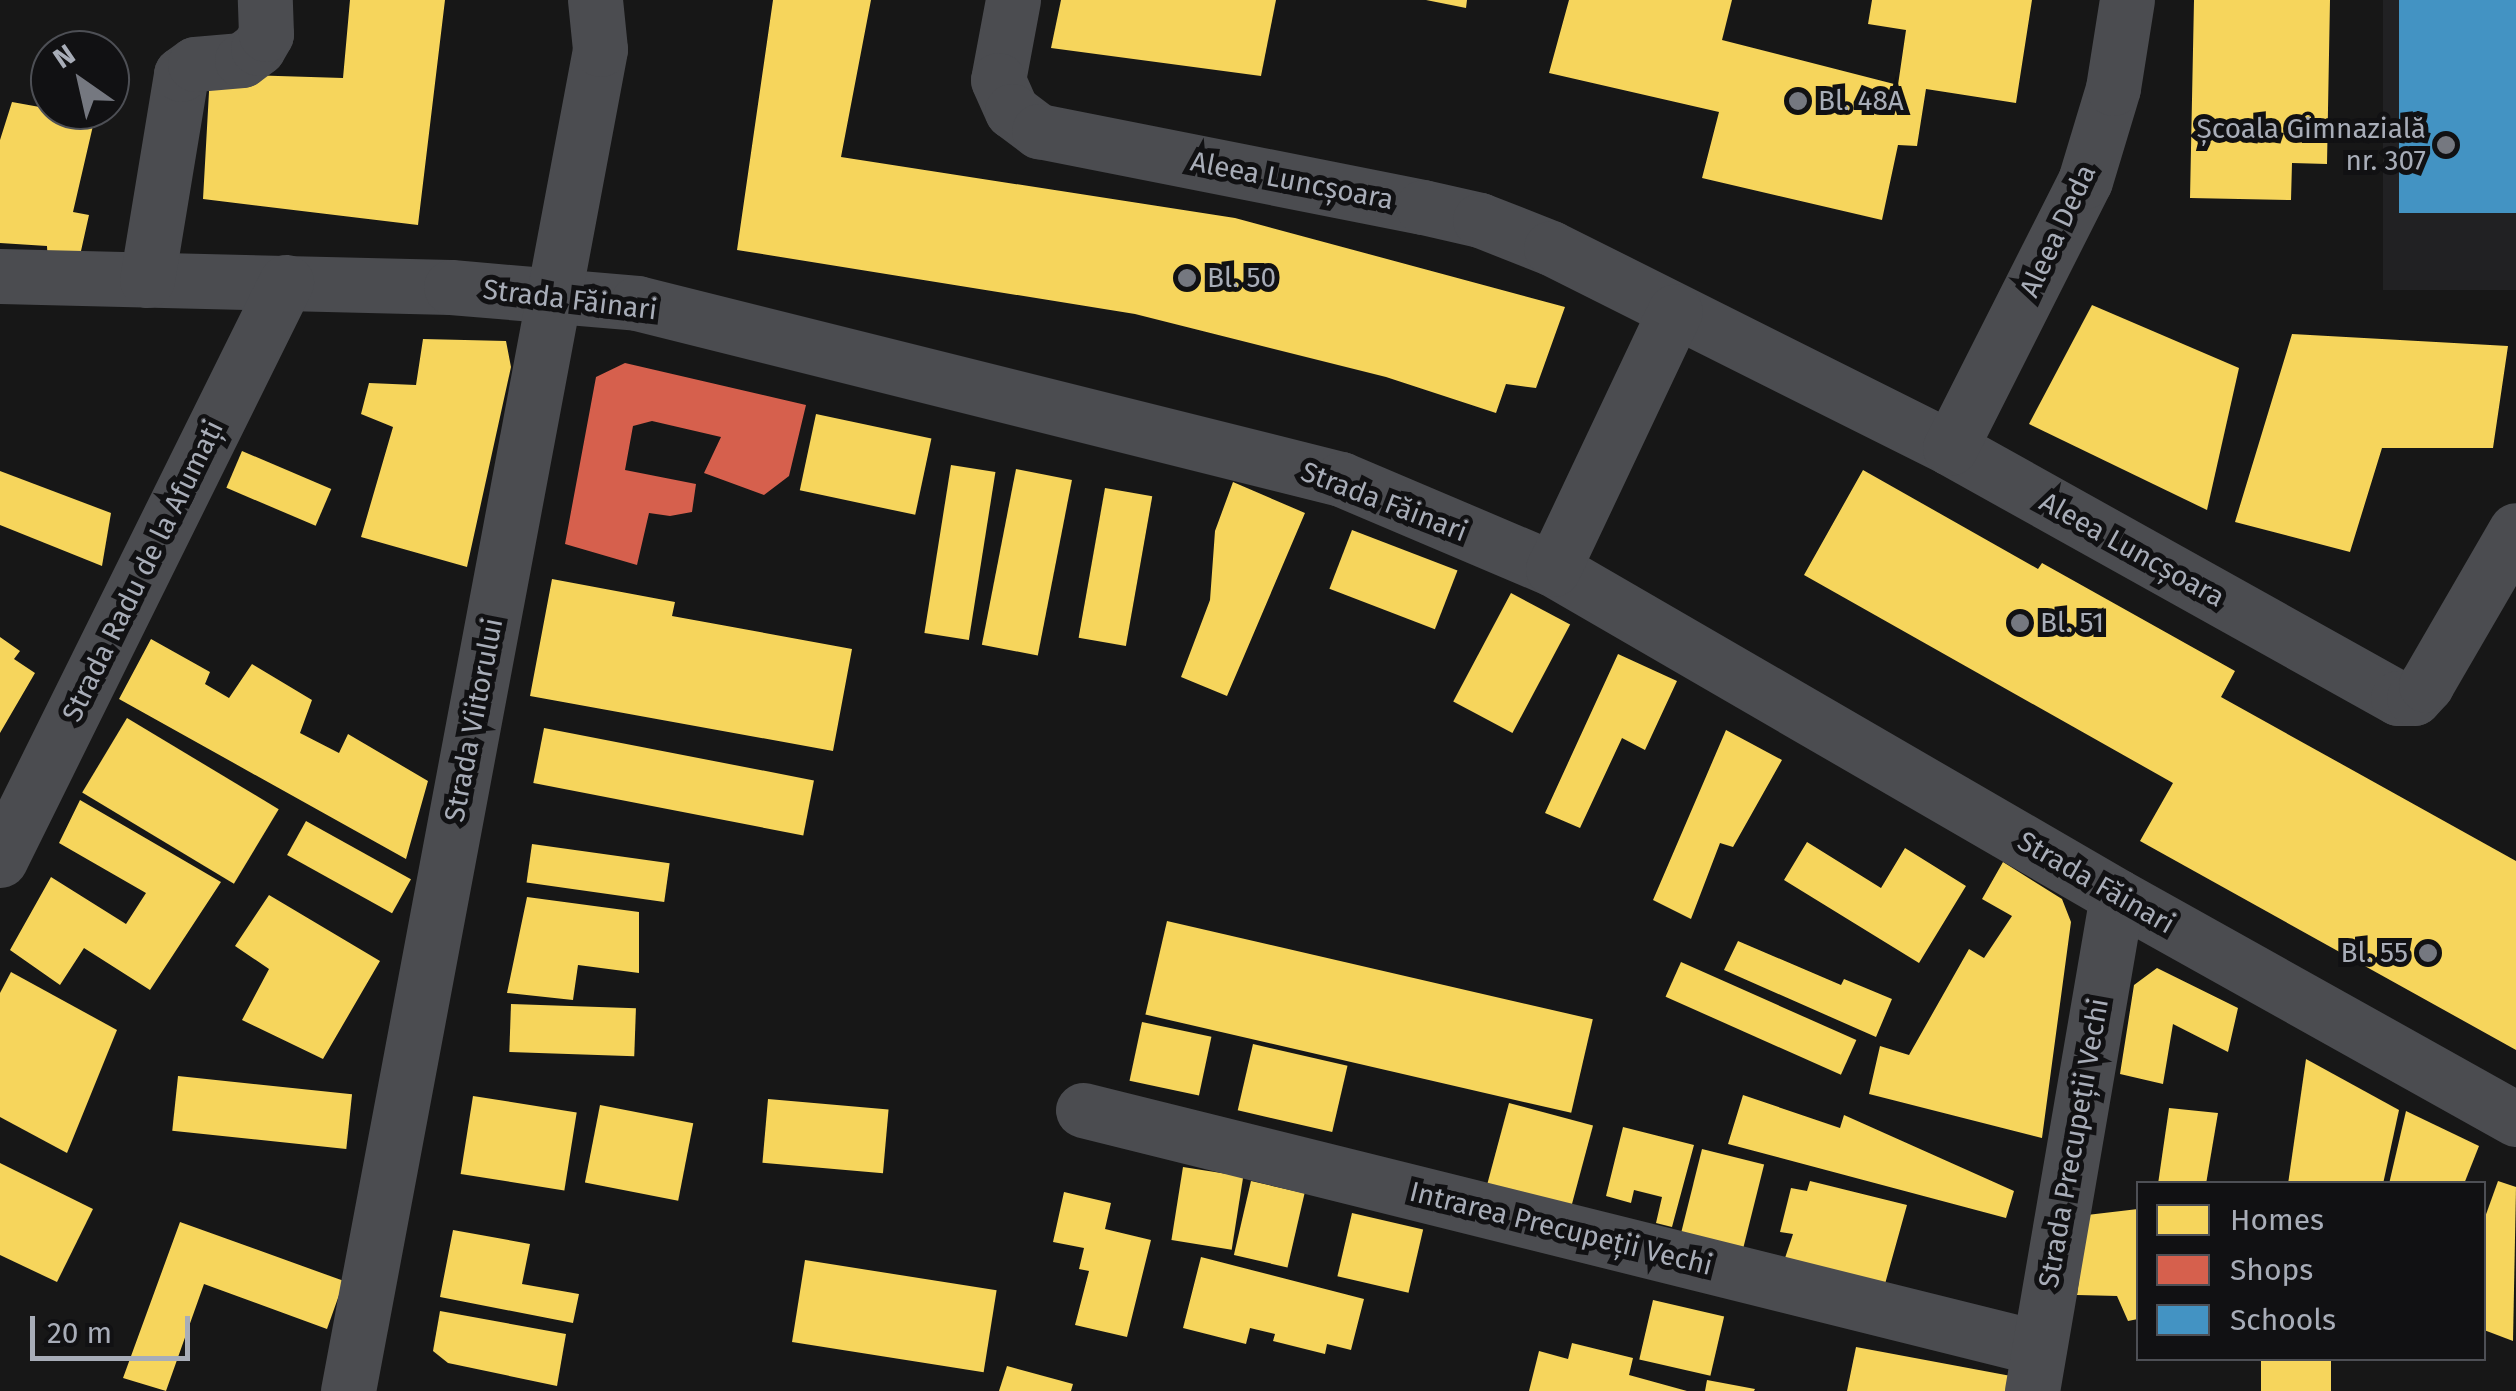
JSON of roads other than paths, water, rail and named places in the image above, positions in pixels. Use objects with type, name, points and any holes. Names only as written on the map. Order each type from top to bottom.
[{"type":"street","points":[[147,280],[181,74],[195,64],[242,60],[258,48],[266,34],[265,0]]},
{"type":"street","name":"Strada Viitorului","points":[[348,1391],[554,292],[598,24],[632,0]]},
{"type":"street","name":"Aleea Luncșoara","points":[[1013,0],[998,80],[1012,112],[1039,131],[1480,220],[1551,248],[1950,448],[2398,698],[2414,698],[2426,685],[2516,530]]},
{"type":"street","name":"Aleea Deda","points":[[1950,448],[2085,181],[2113,88],[2127,0]]},
{"type":"street","name":"Strada Făinari","points":[[0,276],[554,292],[637,303],[1341,479],[1553,569],[2116,896],[2516,1119]]},
{"type":"street","name":"Strada Radu de la Afumați","points":[[0,860],[286,282]]},
{"type":"street","points":[[1553,569],[1674,311]]},
{"type":"street","name":"Strada Precupeții Vechi","points":[[2036,1370],[2116,896]]},
{"type":"street","name":"Intrarea Precupeții Vechi","points":[[1083,1110],[2036,1370]]},
{"type":"place","name":"Bl. 48A","points":[[1798,101]]},
{"type":"place","name":"Școala Gimnazială nr. 307","points":[[2446,145]]},
{"type":"place","name":"Bl. 50","points":[[1187,278]]},
{"type":"place","name":"Bl. 51","points":[[2020,623]]},
{"type":"place","name":"Bl. 55","points":[[2428,953]]}]
